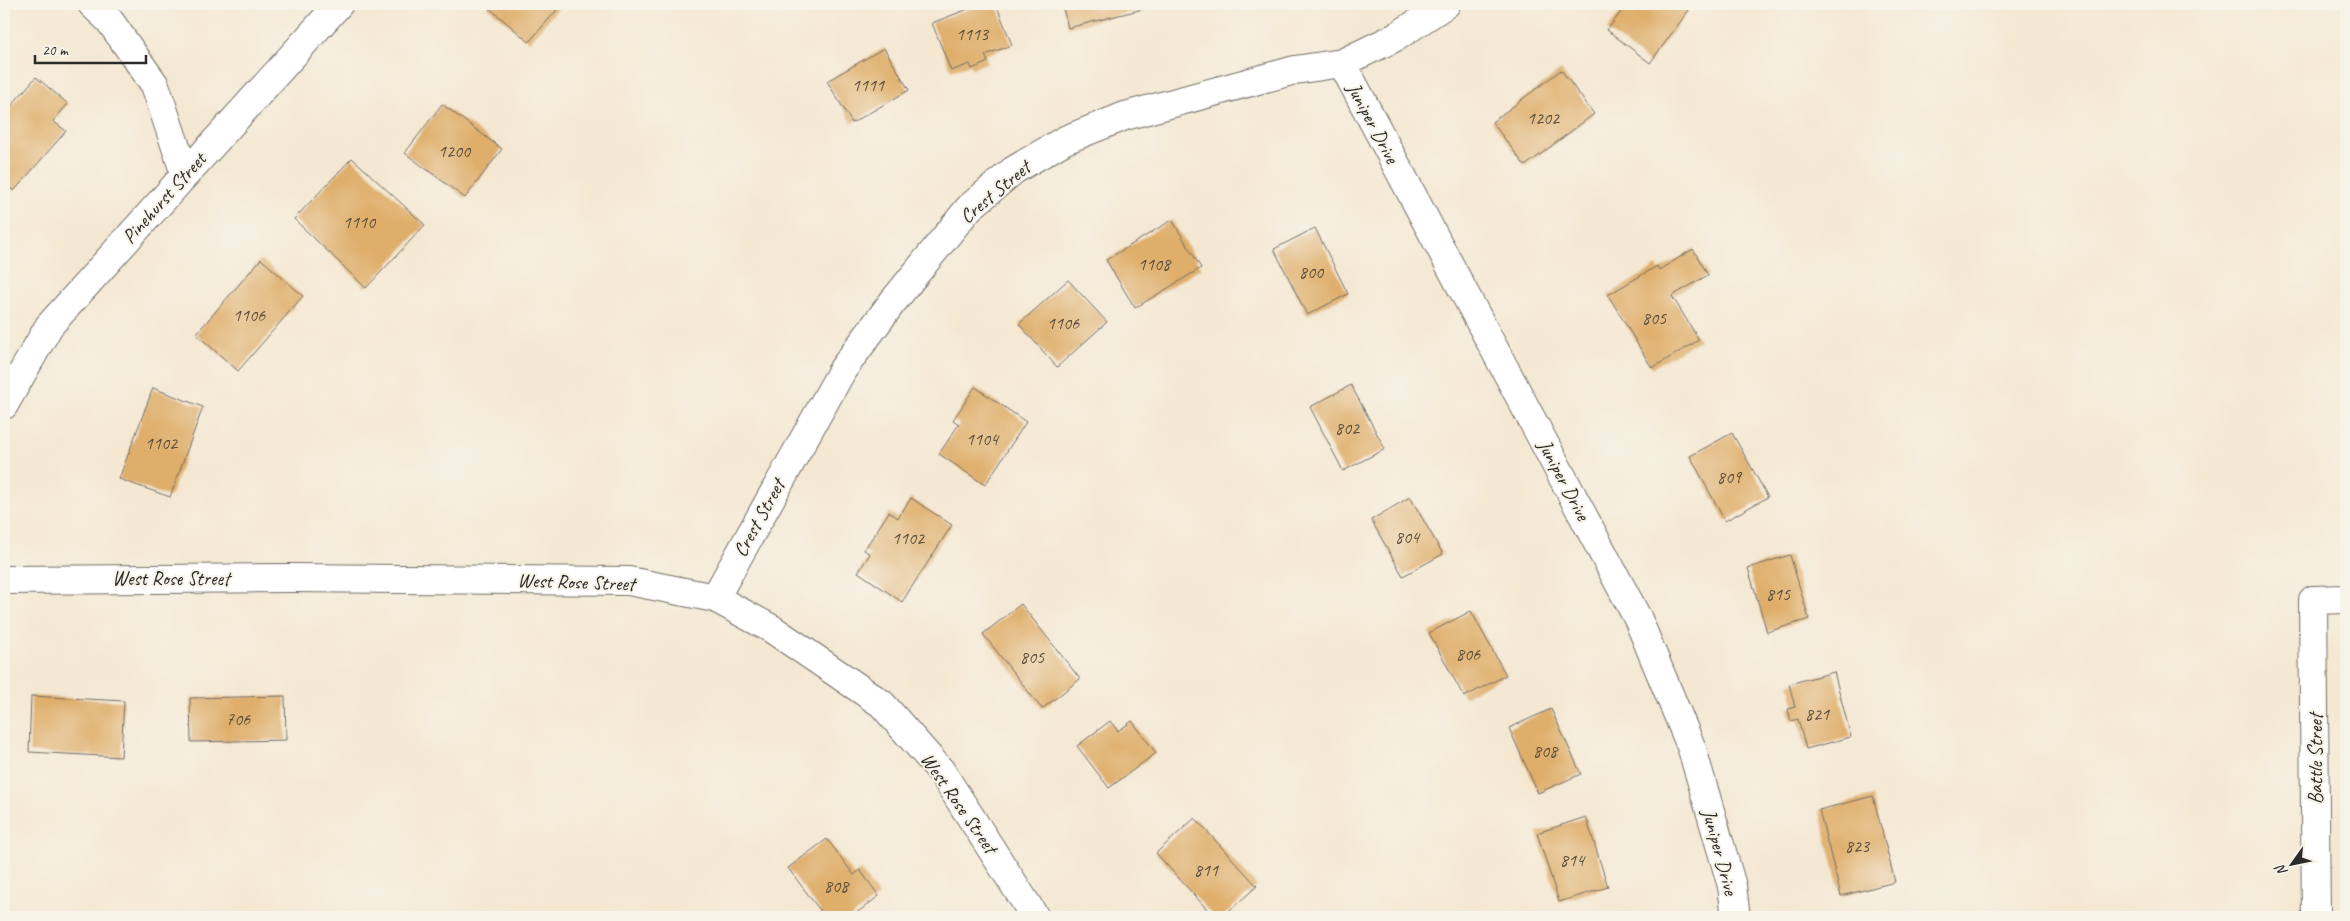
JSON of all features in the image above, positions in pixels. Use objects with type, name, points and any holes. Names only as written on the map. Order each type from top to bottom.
[{"type":"street","points":[[92,4],[109,20],[155,85],[185,174]]},
{"type":"street","name":"Pinehurst Street","points":[[4,404],[49,326],[339,4]]},
{"type":"street","name":"Crest Street","points":[[714,598],[843,369],[891,304],[969,208],[1014,170],[1065,140],[1125,116],[1295,70],[1342,63],[1396,37],[1446,4]]},
{"type":"street","name":"Juniper Drive","points":[[1342,63],[1638,619],[1692,749],[1732,886],[1736,917]]},
{"type":"street","name":"West Rose Street","points":[[4,580],[300,578],[629,581],[714,598],[772,629],[882,704],[941,771],[1035,917]]},
{"type":"street","name":"Battle Street","points":[[2316,917],[2313,600],[2346,599]]},
{"type":"building","points":[[491,4],[562,4],[529,42],[488,7]]},
{"type":"building","points":[[981,4],[996,4],[1012,45],[985,55],[988,62],[972,69],[970,64],[951,71],[932,23]]},
{"type":"building","points":[[1062,4],[1146,4],[1147,8],[1068,28]]},
{"type":"building","points":[[1627,4],[1682,4],[1689,10],[1650,63],[1607,30]]},
{"type":"building","points":[[884,48],[909,90],[852,123],[827,81]]},
{"type":"building","points":[[1561,70],[1594,114],[1525,166],[1492,122]]},
{"type":"building","points":[[36,77],[68,104],[53,121],[66,131],[14,191],[4,183],[4,114]]},
{"type":"building","points":[[442,104],[502,149],[465,198],[405,153]]},
{"type":"building","points":[[352,158],[425,225],[366,288],[294,219]]},
{"type":"building","points":[[1172,220],[1201,268],[1135,308],[1106,260]]},
{"type":"building","points":[[1315,228],[1348,294],[1307,315],[1274,249]]},
{"type":"building","points":[[1693,249],[1708,275],[1672,296],[1699,340],[1652,368],[1608,295],[1657,266],[1659,270]]},
{"type":"building","points":[[261,259],[303,296],[238,371],[196,334]]},
{"type":"building","points":[[1068,280],[1107,322],[1057,367],[1019,324]]},
{"type":"building","points":[[1351,385],[1385,449],[1343,471],[1310,407]]},
{"type":"building","points":[[975,387],[1026,422],[985,485],[939,454],[959,424],[953,420]]},
{"type":"building","points":[[153,388],[203,407],[170,497],[119,479]]},
{"type":"building","points":[[1732,433],[1768,497],[1725,521],[1690,456]]},
{"type":"building","points":[[1410,497],[1443,554],[1403,576],[1371,520]]},
{"type":"building","points":[[911,498],[952,525],[902,602],[858,572],[870,554],[864,550],[889,512],[898,518]]},
{"type":"building","points":[[1790,555],[1809,619],[1767,632],[1748,568]]},
{"type":"building","points":[[1021,604],[1080,679],[1042,709],[983,634]]},
{"type":"building","points":[[1471,611],[1506,675],[1464,697],[1429,633]]},
{"type":"building","points":[[1834,672],[1851,737],[1806,749],[1798,719],[1791,721],[1788,709],[1795,707],[1789,684]]},
{"type":"building","points":[[31,696],[124,701],[121,757],[29,752]]},
{"type":"building","points":[[285,696],[286,740],[191,742],[190,698]]},
{"type":"building","points":[[1551,709],[1581,774],[1538,793],[1509,728]]},
{"type":"building","points":[[1110,721],[1118,731],[1132,721],[1156,753],[1109,788],[1077,746]]},
{"type":"building","points":[[1873,796],[1895,882],[1841,896],[1819,810]]},
{"type":"building","points":[[1586,817],[1608,887],[1559,902],[1537,833]]},
{"type":"building","points":[[1195,818],[1257,886],[1222,917],[1214,917],[1156,853]]},
{"type":"building","points":[[827,839],[854,875],[860,870],[879,896],[851,917],[825,917],[788,868]]}]
